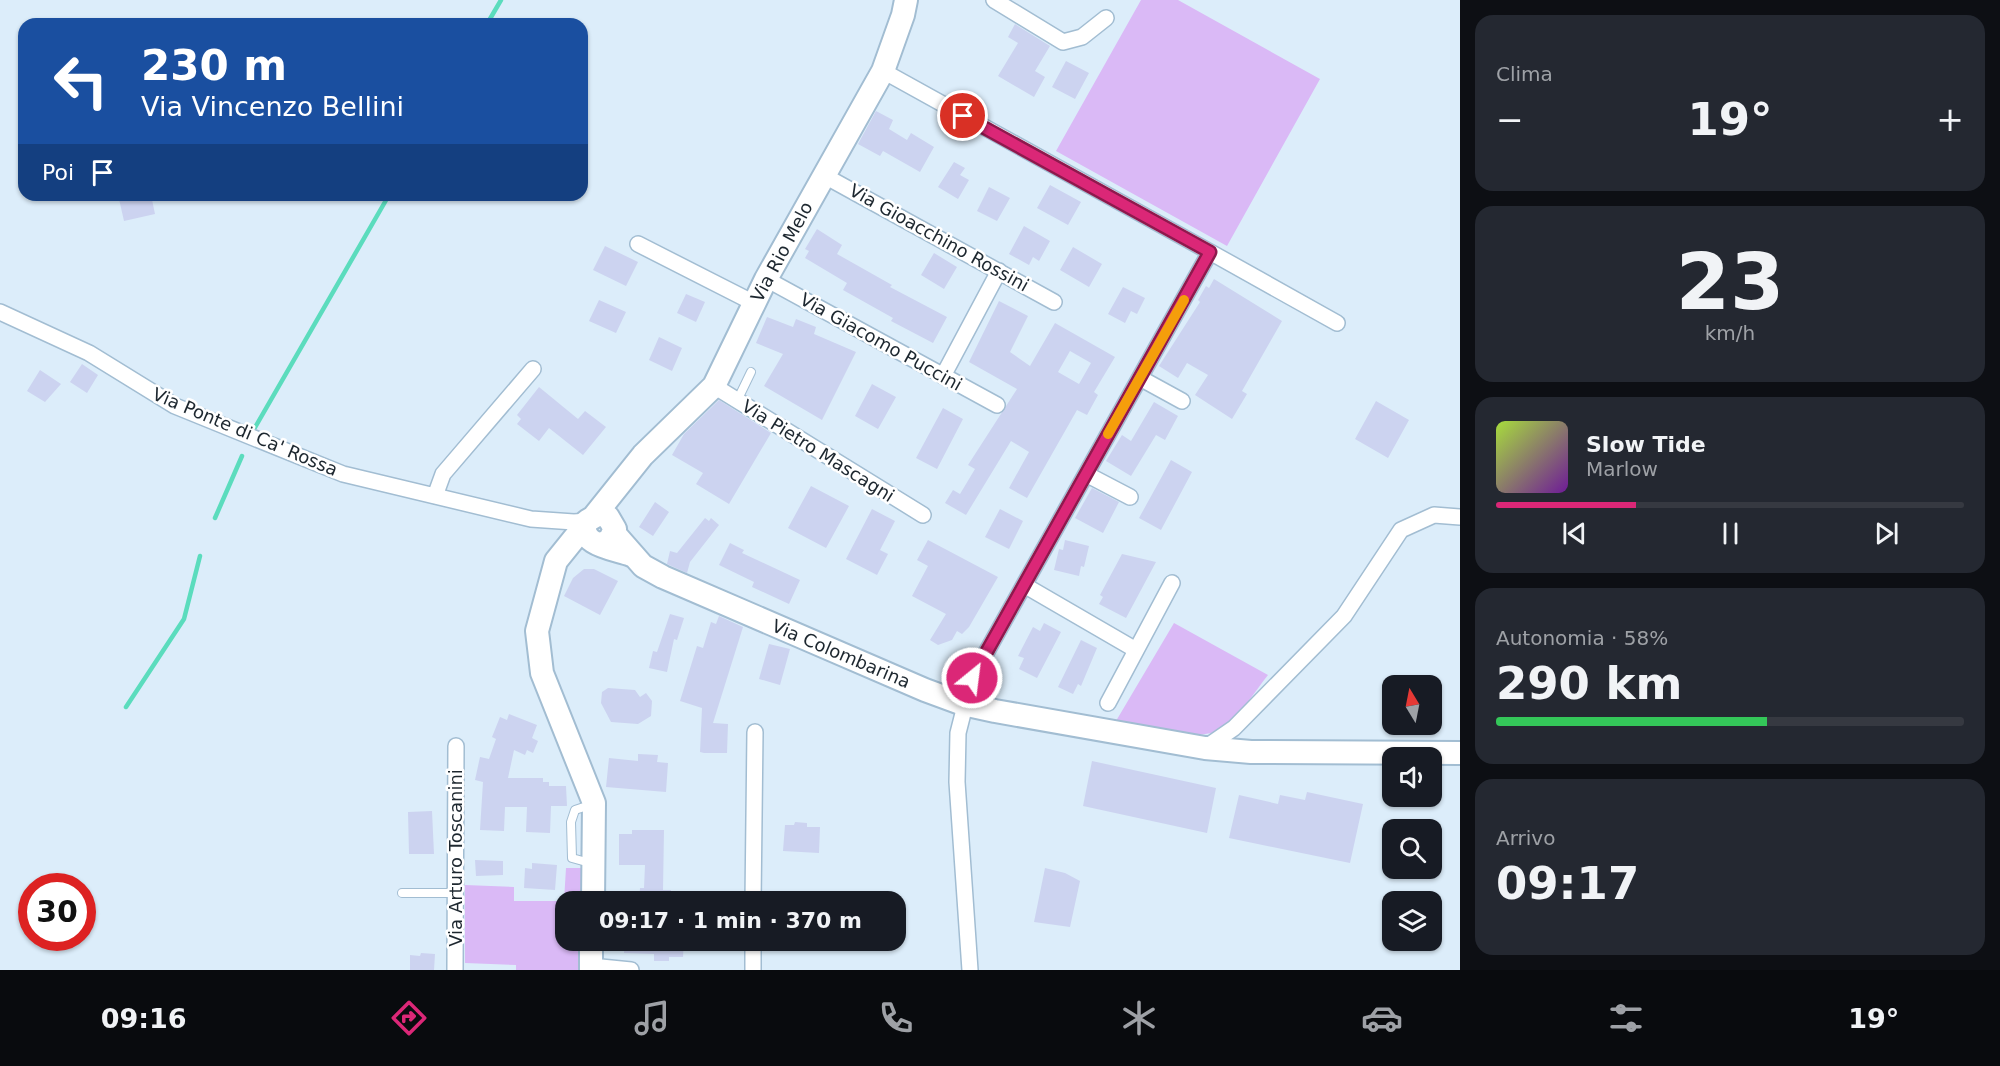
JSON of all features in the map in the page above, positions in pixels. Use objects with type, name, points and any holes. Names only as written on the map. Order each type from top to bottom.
[{"type":"street","name":"Via Rio Melo","points":[[599,529],[622,480],[643,455],[714,386],[766,279],[883,71],[906,0]]},
{"type":"street","points":[[994,0],[1063,42],[1082,37],[1106,18]]},
{"type":"street","points":[[883,71],[1337,323]]},
{"type":"street","name":"Via Gioacchino Rossini","points":[[823,175],[1054,302]]},
{"type":"street","points":[[638,244],[754,303]]},
{"type":"street","points":[[970,970],[957,782],[958,733],[963,704],[972,678],[1210,252]]},
{"type":"street","points":[[944,376],[999,271]]},
{"type":"street","name":"Via Giacomo Puccini","points":[[766,279],[997,405]]},
{"type":"street","name":"Via Ponte di Ca' Rossa","points":[[0,312],[89,353],[175,406],[273,448],[343,474],[531,519],[574,522],[599,529]]},
{"type":"street","points":[[435,496],[443,474],[533,369]]},
{"type":"street","points":[[1140,378],[1182,401]]},
{"type":"street","name":"Via Pietro Mascagni","points":[[714,386],[923,515]]},
{"type":"street","points":[[1086,474],[1130,498]]},
{"type":"street","points":[[1205,747],[1234,728],[1344,616],[1401,530],[1434,515],[1460,517]]},
{"type":"street","points":[[593,891],[594,803],[542,673],[537,631],[556,561],[599,529]]},
{"type":"street","name":"Via Colombarina","points":[[599,529],[643,566],[688,589],[963,704],[1205,747],[1251,752],[1460,753]]},
{"type":"street","points":[[1108,703],[1172,583]]},
{"type":"street","points":[[1024,585],[1136,650]]},
{"type":"street","points":[[753,891],[755,732]]},
{"type":"street","name":"Via Arturo Toscanini","points":[[455,970],[456,746]]},
{"type":"street","points":[[591,951],[591,968],[631,970]]},
{"type":"street","points":[[753,951],[753,970]]},
{"type":"lane","points":[[737,401],[751,372]]},
{"type":"lane","points":[[402,893],[455,893]]},
{"type":"shaded area","points":[[1141,0],[1178,0],[1320,79],[1227,246],[1056,151]]},
{"type":"shaded area","points":[[1174,623],[1268,675],[1237,715],[1226,726],[1215,732],[1187,735],[1116,721]]},
{"type":"shaded area","points":[[566,868],[581,868],[581,891],[565,891]]},
{"type":"shaded area","points":[[465,885],[514,887],[514,901],[555,901],[555,951],[583,951],[584,970],[516,970],[516,965],[465,963]]},
{"type":"building","points":[[1015,24],[1050,46],[1035,71],[1045,77],[1034,97],[998,76],[1018,43],[1008,37]]},
{"type":"building","points":[[1066,61],[1089,73],[1075,99],[1052,87]]},
{"type":"building","points":[[876,111],[893,120],[889,129],[907,140],[911,133],[934,147],[920,172],[883,151],[880,156],[858,144]]},
{"type":"building","points":[[954,162],[965,168],[960,175],[969,180],[958,199],[938,187]]},
{"type":"building","points":[[1050,185],[1081,202],[1068,225],[1037,208]]},
{"type":"building","points":[[989,187],[1010,198],[997,221],[977,211]]},
{"type":"building","points":[[119,201],[152,201],[155,214],[124,221]]},
{"type":"building","points":[[1024,226],[1050,241],[1039,261],[1033,257],[1029,265],[1009,254]]},
{"type":"building","points":[[817,229],[842,245],[837,254],[892,285],[890,287],[947,317],[933,343],[891,321],[893,318],[843,290],[847,283],[805,258],[809,251],[805,249]]},
{"type":"building","points":[[605,246],[638,262],[626,286],[593,270]]},
{"type":"building","points":[[1073,247],[1102,264],[1089,287],[1060,270]]},
{"type":"building","points":[[934,253],[957,267],[944,289],[921,275]]},
{"type":"building","points":[[1214,279],[1282,321],[1242,391],[1247,394],[1232,419],[1195,395],[1208,375],[1187,363],[1178,378],[1159,366],[1200,302],[1198,300],[1206,286],[1209,288]]},
{"type":"building","points":[[1123,287],[1145,298],[1137,314],[1131,311],[1125,323],[1108,314]]},
{"type":"building","points":[[686,294],[705,302],[696,322],[677,313]]},
{"type":"building","points":[[599,300],[626,312],[616,333],[589,321]]},
{"type":"building","points":[[999,301],[1028,316],[1010,352],[1030,366],[1055,323],[1115,357],[1094,392],[1098,395],[1087,415],[1077,410],[1027,498],[1009,488],[1029,452],[1011,441],[966,515],[945,503],[953,490],[960,494],[975,469],[968,465],[1017,389],[969,362]],"holes":[[[1070,351],[1091,363],[1079,384],[1058,372]]]},
{"type":"building","points":[[767,317],[793,327],[796,319],[816,327],[814,334],[856,352],[822,420],[764,386],[783,354],[756,343]]},
{"type":"building","points":[[659,337],[682,348],[672,371],[649,360]]},
{"type":"building","points":[[82,364],[98,375],[87,393],[70,382]]},
{"type":"building","points":[[40,370],[61,384],[45,402],[27,391]]},
{"type":"building","points":[[872,384],[896,397],[878,429],[855,416]]},
{"type":"building","points":[[539,387],[578,419],[585,411],[606,427],[583,455],[549,428],[539,441],[517,424],[521,419],[517,415]]},
{"type":"building","points":[[719,400],[771,433],[729,504],[696,484],[703,473],[672,455],[684,434]]},
{"type":"building","points":[[1376,401],[1409,420],[1388,458],[1355,439]]},
{"type":"building","points":[[1154,402],[1178,416],[1165,440],[1156,435],[1131,476],[1106,461],[1122,435],[1131,441]]},
{"type":"building","points":[[943,408],[963,419],[937,469],[916,458]]},
{"type":"building","points":[[1171,460],[1192,472],[1161,530],[1139,518]]},
{"type":"building","points":[[811,486],[849,506],[826,548],[788,528]]},
{"type":"building","points":[[1092,488],[1119,502],[1103,533],[1075,518]]},
{"type":"building","points":[[655,502],[669,512],[653,536],[639,527]]},
{"type":"building","points":[[872,509],[895,521],[880,550],[888,554],[877,575],[846,559]]},
{"type":"building","points":[[1000,509],[1023,521],[1009,549],[985,537]]},
{"type":"building","points":[[705,518],[709,521],[711,518],[719,525],[690,562],[687,573],[667,564],[670,551],[677,553]]},
{"type":"building","points":[[928,540],[998,577],[969,627],[962,634],[957,631],[952,640],[938,645],[930,640],[946,614],[912,596],[928,566],[917,560]]},
{"type":"building","points":[[1065,540],[1089,546],[1084,567],[1081,566],[1079,576],[1054,570],[1059,549],[1063,550]]},
{"type":"building","points":[[730,543],[744,550],[742,553],[800,580],[789,604],[752,587],[754,582],[719,565]]},
{"type":"building","points":[[1122,554],[1156,562],[1126,618],[1099,604],[1103,597],[1100,595]]},
{"type":"building","points":[[584,569],[594,569],[618,581],[600,615],[564,596],[573,578]]},
{"type":"building","points":[[670,614],[684,618],[677,640],[674,639],[667,672],[649,668],[653,651],[657,652]]},
{"type":"building","points":[[719,616],[743,627],[713,723],[728,724],[727,753],[704,753],[700,752],[702,708],[680,701],[697,646],[703,648],[711,622],[716,624]]},
{"type":"building","points":[[1044,623],[1061,632],[1037,678],[1019,669],[1024,658],[1018,656],[1033,627],[1040,631]]},
{"type":"building","points":[[1081,640],[1097,648],[1081,686],[1078,684],[1073,694],[1058,687]]},
{"type":"building","points":[[769,644],[790,649],[780,685],[759,679]]},
{"type":"building","points":[[608,688],[635,690],[640,697],[646,693],[652,701],[651,716],[638,724],[611,722],[601,703],[602,692]]},
{"type":"building","points":[[509,714],[537,725],[532,738],[538,741],[533,753],[527,750],[525,755],[514,750],[508,778],[543,778],[543,782],[549,782],[549,786],[566,786],[567,806],[551,806],[550,833],[526,832],[527,807],[505,807],[504,831],[480,830],[483,782],[475,780],[480,757],[489,759],[496,739],[492,737],[500,717],[507,720]]},
{"type":"building","points":[[638,754],[658,755],[657,762],[668,763],[666,792],[606,787],[609,758],[638,761]]},
{"type":"building","points":[[1092,761],[1216,788],[1207,833],[1083,806]]},
{"type":"building","points":[[1307,792],[1363,804],[1350,863],[1229,838],[1239,795],[1278,804],[1280,795],[1305,800]]},
{"type":"building","points":[[432,811],[434,854],[409,854],[408,812]]},
{"type":"building","points":[[795,822],[807,823],[807,827],[820,827],[819,853],[783,851],[785,825],[794,825]]},
{"type":"building","points":[[632,830],[664,830],[663,890],[671,891],[640,891],[640,888],[644,888],[645,865],[619,865],[619,834],[632,834]]},
{"type":"building","points":[[475,860],[503,861],[503,875],[476,876]]},
{"type":"building","points":[[532,863],[557,865],[555,890],[524,888],[525,868],[532,869]]},
{"type":"building","points":[[1045,868],[1065,873],[1080,881],[1070,927],[1034,922]]},
{"type":"building","points":[[624,951],[683,951],[683,957],[669,957],[669,961],[654,961],[654,954],[624,953]]},
{"type":"building","points":[[421,953],[435,954],[434,970],[410,970],[410,955],[420,956]]},
{"type":"waterway","points":[[490,18],[501,0]]},
{"type":"waterway","points":[[253,431],[386,201]]},
{"type":"waterway","points":[[215,518],[242,456]]},
{"type":"waterway","points":[[126,707],[184,619],[200,556]]},
{"type":"slow traffic","points":[[1108,434],[1184,300]]},
{"type":"route","points":[[963,116],[1210,252],[972,678]]}]
